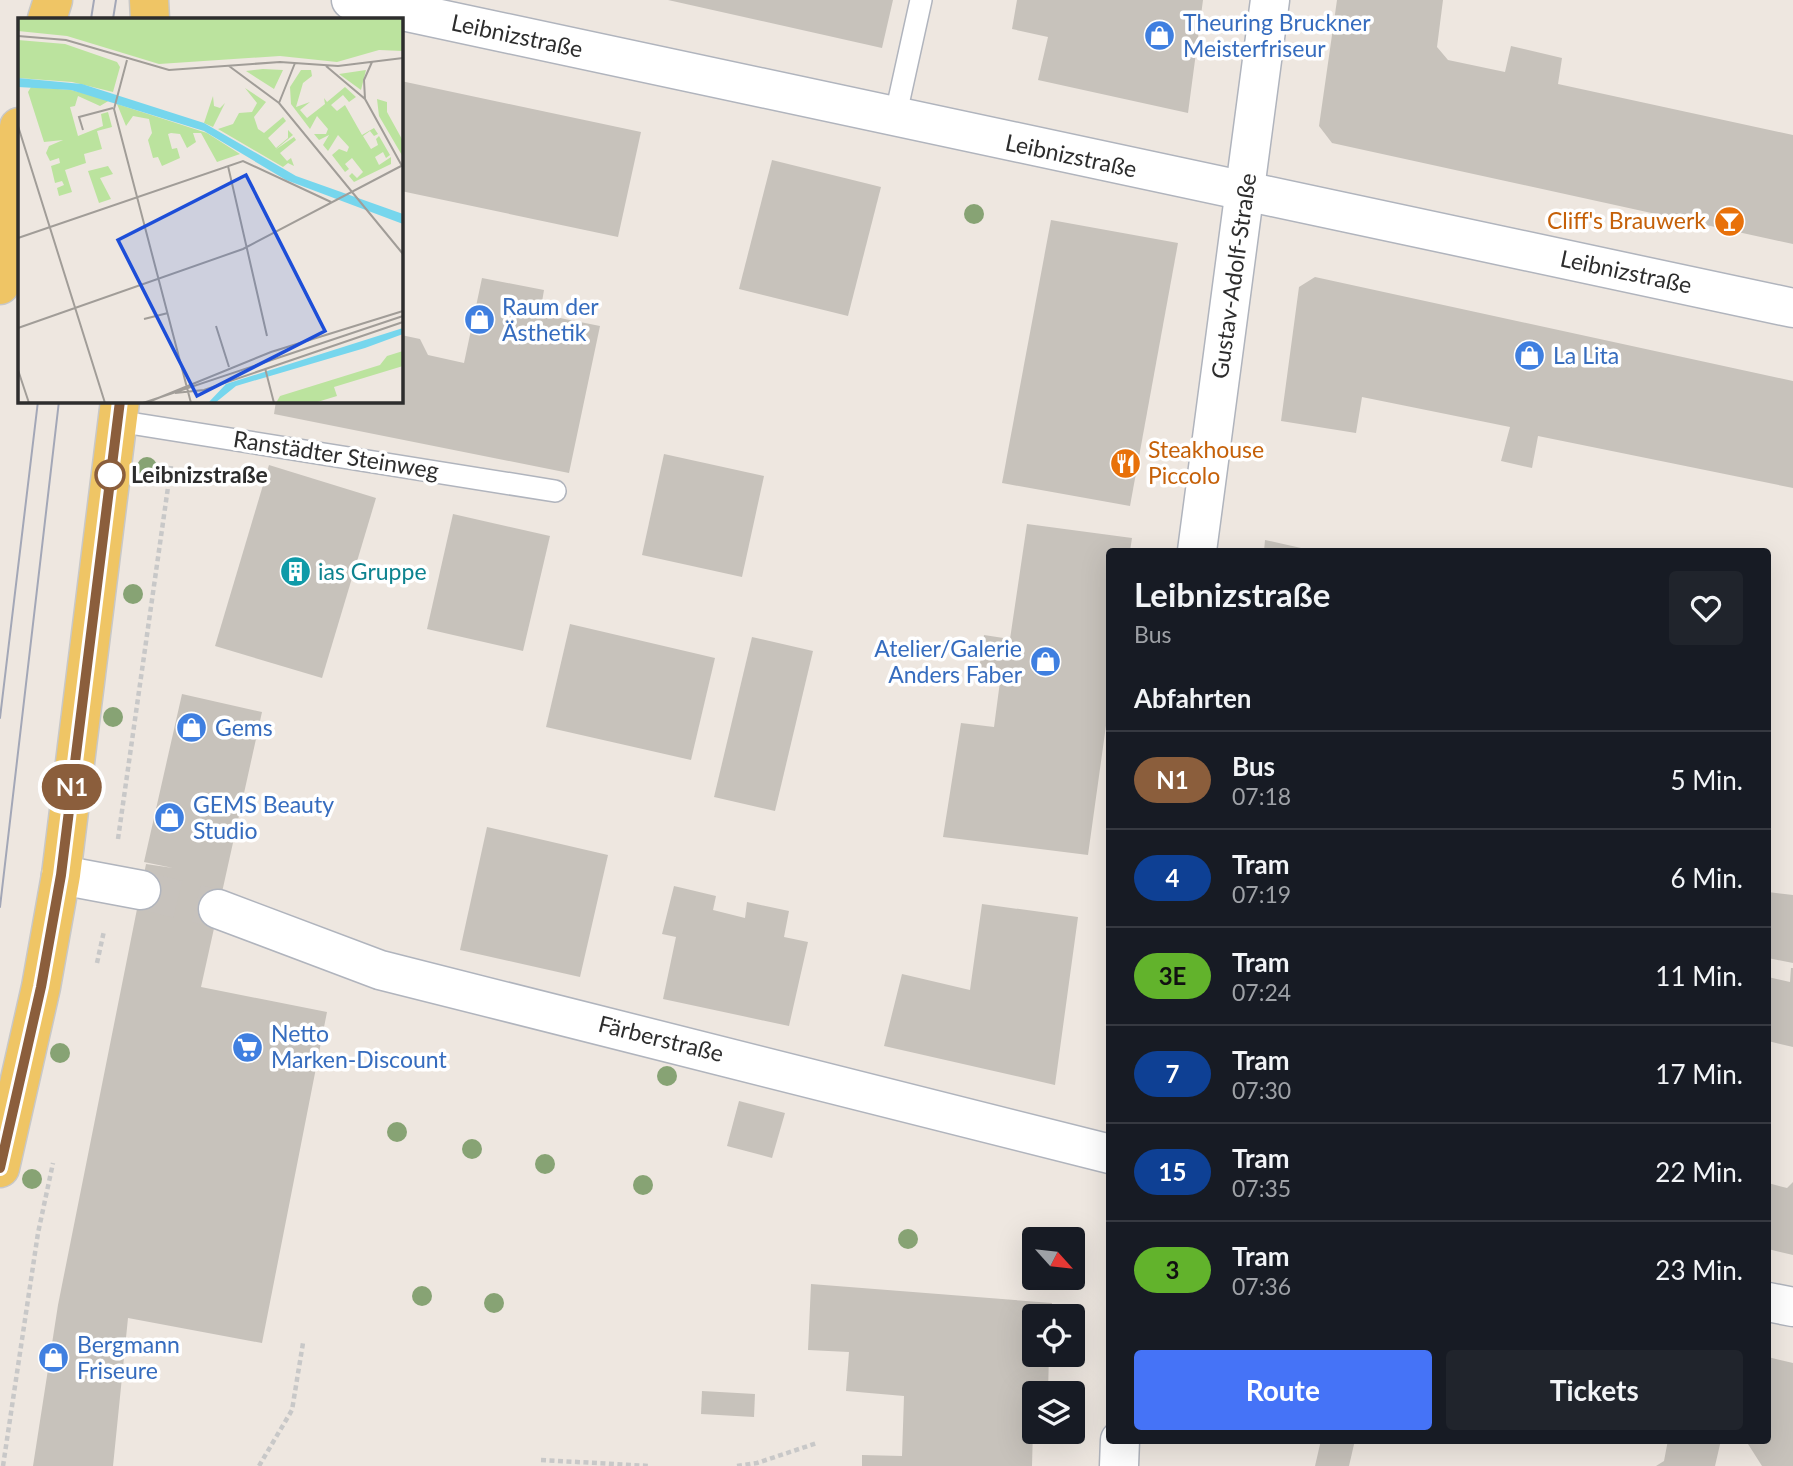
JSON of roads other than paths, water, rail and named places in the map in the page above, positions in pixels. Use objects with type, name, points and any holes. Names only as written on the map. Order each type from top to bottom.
[{"type":"main road","points":[[47,18],[53,0]]},
{"type":"main road","points":[[149,0],[150,18]]},
{"type":"main road","points":[[0,285],[18,135]]},
{"type":"main road","name":"Ranstädter Steinweg","points":[[0,1168],[41,987],[61,875],[118,411]]},
{"type":"street","name":"Leibnizstraße","points":[[351,0],[1793,308]]},
{"type":"street","name":"Gustav-Adolf-Straße","points":[[1197,548],[1270,0]]},
{"type":"street","points":[[61,875],[141,890]]},
{"type":"street","name":"Färberstraße","points":[[218,909],[380,970],[1106,1153]]},
{"type":"street","points":[[1771,1303],[1793,1307]]},
{"type":"street","points":[[1119,1466],[1120,1444]]},
{"type":"lane","points":[[895,118],[921,0]]},
{"type":"lane","name":"Ranstädter Steinweg","points":[[118,411],[555,491]]},
{"type":"tunnel","points":[[141,890],[218,909]]},
{"type":"tram line","points":[[91,18],[94,0]]},
{"type":"tram line","points":[[113,18],[116,0]]},
{"type":"tram line","points":[[0,718],[38,402]]},
{"type":"tram line","points":[[0,907],[59,402]]},
{"type":"place","name":"Theuring Bruckner Meisterfriseur","points":[[1160,36]]},
{"type":"place","name":"Cliff's Brauwerk","points":[[1729,221]]},
{"type":"place","name":"Raum der Ästhetik","points":[[479,320]]},
{"type":"place","name":"La Lita","points":[[1530,356]]},
{"type":"place","name":"Steakhouse Piccolo","points":[[1125,463]]},
{"type":"place","name":"Leibnizstraße","points":[[110,475]]},
{"type":"place","name":"ias Gruppe","points":[[295,572]]},
{"type":"place","name":"Atelier/Galerie Anders Faber","points":[[1045,662]]},
{"type":"place","name":"Gems","points":[[192,728]]},
{"type":"place","name":"GEMS Beauty Studio","points":[[170,818]]},
{"type":"place","name":"Netto Marken-Discount","points":[[248,1047]]},
{"type":"place","name":"Bergmann Friseure","points":[[54,1358]]}]
